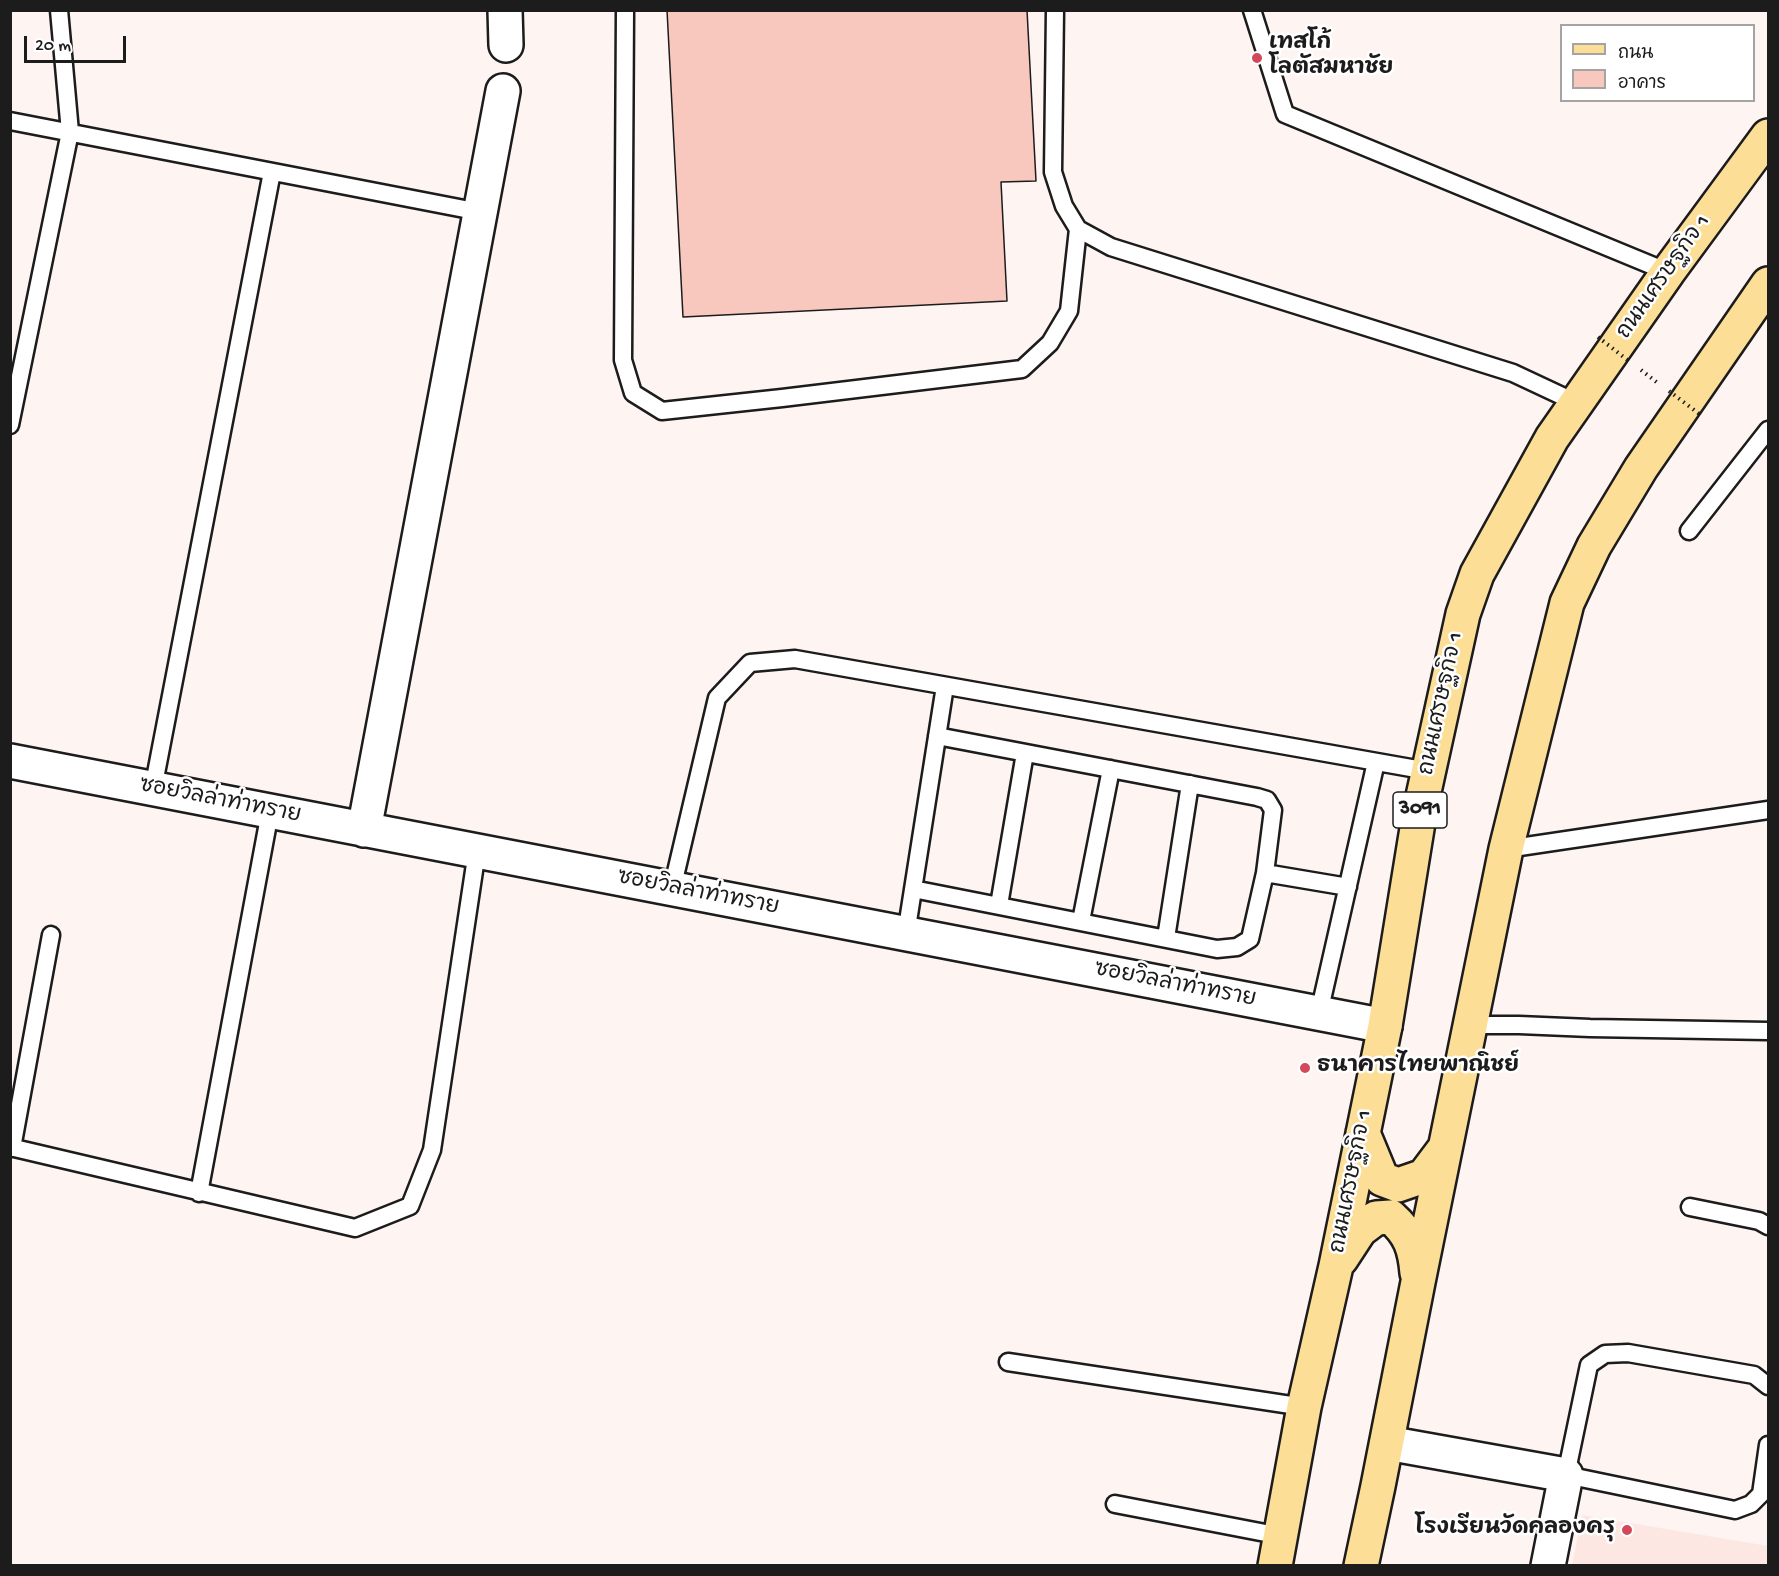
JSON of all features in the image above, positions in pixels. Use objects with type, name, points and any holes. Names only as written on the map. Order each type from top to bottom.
[{"type":"main road","name":"ถนนเศรษฐกิจ 1","points":[[1278,1551],[1304,1407],[1336,1266],[1384,1026],[1420,810],[1462,614],[1477,574],[1552,438],[1668,272],[1768,136]]},
{"type":"main road","points":[[1361,1566],[1506,849],[1567,603],[1594,546],[1641,468],[1768,284]]},
{"type":"main road","points":[[1363,1133],[1382,1179],[1398,1185],[1424,1176],[1445,1148]]},
{"type":"main road","points":[[1336,1266],[1360,1230],[1376,1218],[1391,1217],[1403,1228],[1415,1251],[1418,1281]]},
{"type":"street","points":[[505,10],[506,45]]},
{"type":"street","points":[[364,830],[503,91]]},
{"type":"street","name":"ซอยวิลล่าท่าทราย","points":[[10,761],[1384,1026]]},
{"type":"street","points":[[1387,1443],[1566,1475],[1548,1566]]},
{"type":"lane","points":[[10,425],[70,132],[59,10]]},
{"type":"lane","points":[[625,10],[623,360],[633,393],[662,411],[1022,369],[1050,343],[1069,311],[1078,229]]},
{"type":"lane","points":[[1055,10],[1053,172],[1064,206],[1078,229],[1111,247],[1513,373],[1577,403]]},
{"type":"lane","points":[[1252,10],[1285,114],[1668,272]]},
{"type":"lane","points":[[10,121],[480,212]]},
{"type":"lane","points":[[153,789],[272,171]]},
{"type":"lane","points":[[1689,531],[1768,430]]},
{"type":"lane","points":[[672,888],[717,698],[750,663],[795,659],[1428,771]]},
{"type":"lane","points":[[906,934],[945,686]]},
{"type":"lane","points":[[913,888],[1218,949],[1237,947],[1250,939],[1265,873],[1273,810],[1267,800],[937,736]]},
{"type":"lane","points":[[999,906],[1025,753]]},
{"type":"lane","points":[[1319,1014],[1376,762]]},
{"type":"lane","points":[[1081,921],[1111,769]]},
{"type":"lane","points":[[1166,938],[1190,784]]},
{"type":"lane","points":[[1506,849],[1768,810]]},
{"type":"lane","points":[[199,1193],[270,812]]},
{"type":"lane","points":[[51,935],[11,1147],[355,1228],[410,1206],[432,1150],[477,851]]},
{"type":"lane","points":[[1265,873],[1348,887]]},
{"type":"lane","points":[[1471,1025],[1768,1031]]},
{"type":"lane","points":[[1690,1207],[1759,1221],[1768,1226]]},
{"type":"lane","points":[[1768,1386],[1754,1375],[1628,1353],[1605,1354],[1589,1365],[1566,1475],[1735,1510],[1751,1504],[1761,1494],[1768,1445]]},
{"type":"lane","points":[[1008,1362],[1304,1407]]},
{"type":"lane","points":[[1115,1504],[1278,1551]]},
{"type":"path","points":[[1598,337],[1701,416]]},
{"type":"shaded area","name":"โรงเรียนวัดคลองครุ","points":[[1582,1515],[1768,1546],[1768,1565],[1572,1565]]},
{"type":"building","points":[[667,10],[1027,10],[1036,181],[1001,182],[1007,301],[683,317]]},
{"type":"place","name":"เทสโก้ โลตัสมหาชัย","points":[[1257,58]]},
{"type":"place","name":"ธนาคารไทยพาณิชย์","points":[[1305,1068]]},
{"type":"place","name":"โรงเรียนวัดคลองครุ","points":[[1627,1530]]}]
